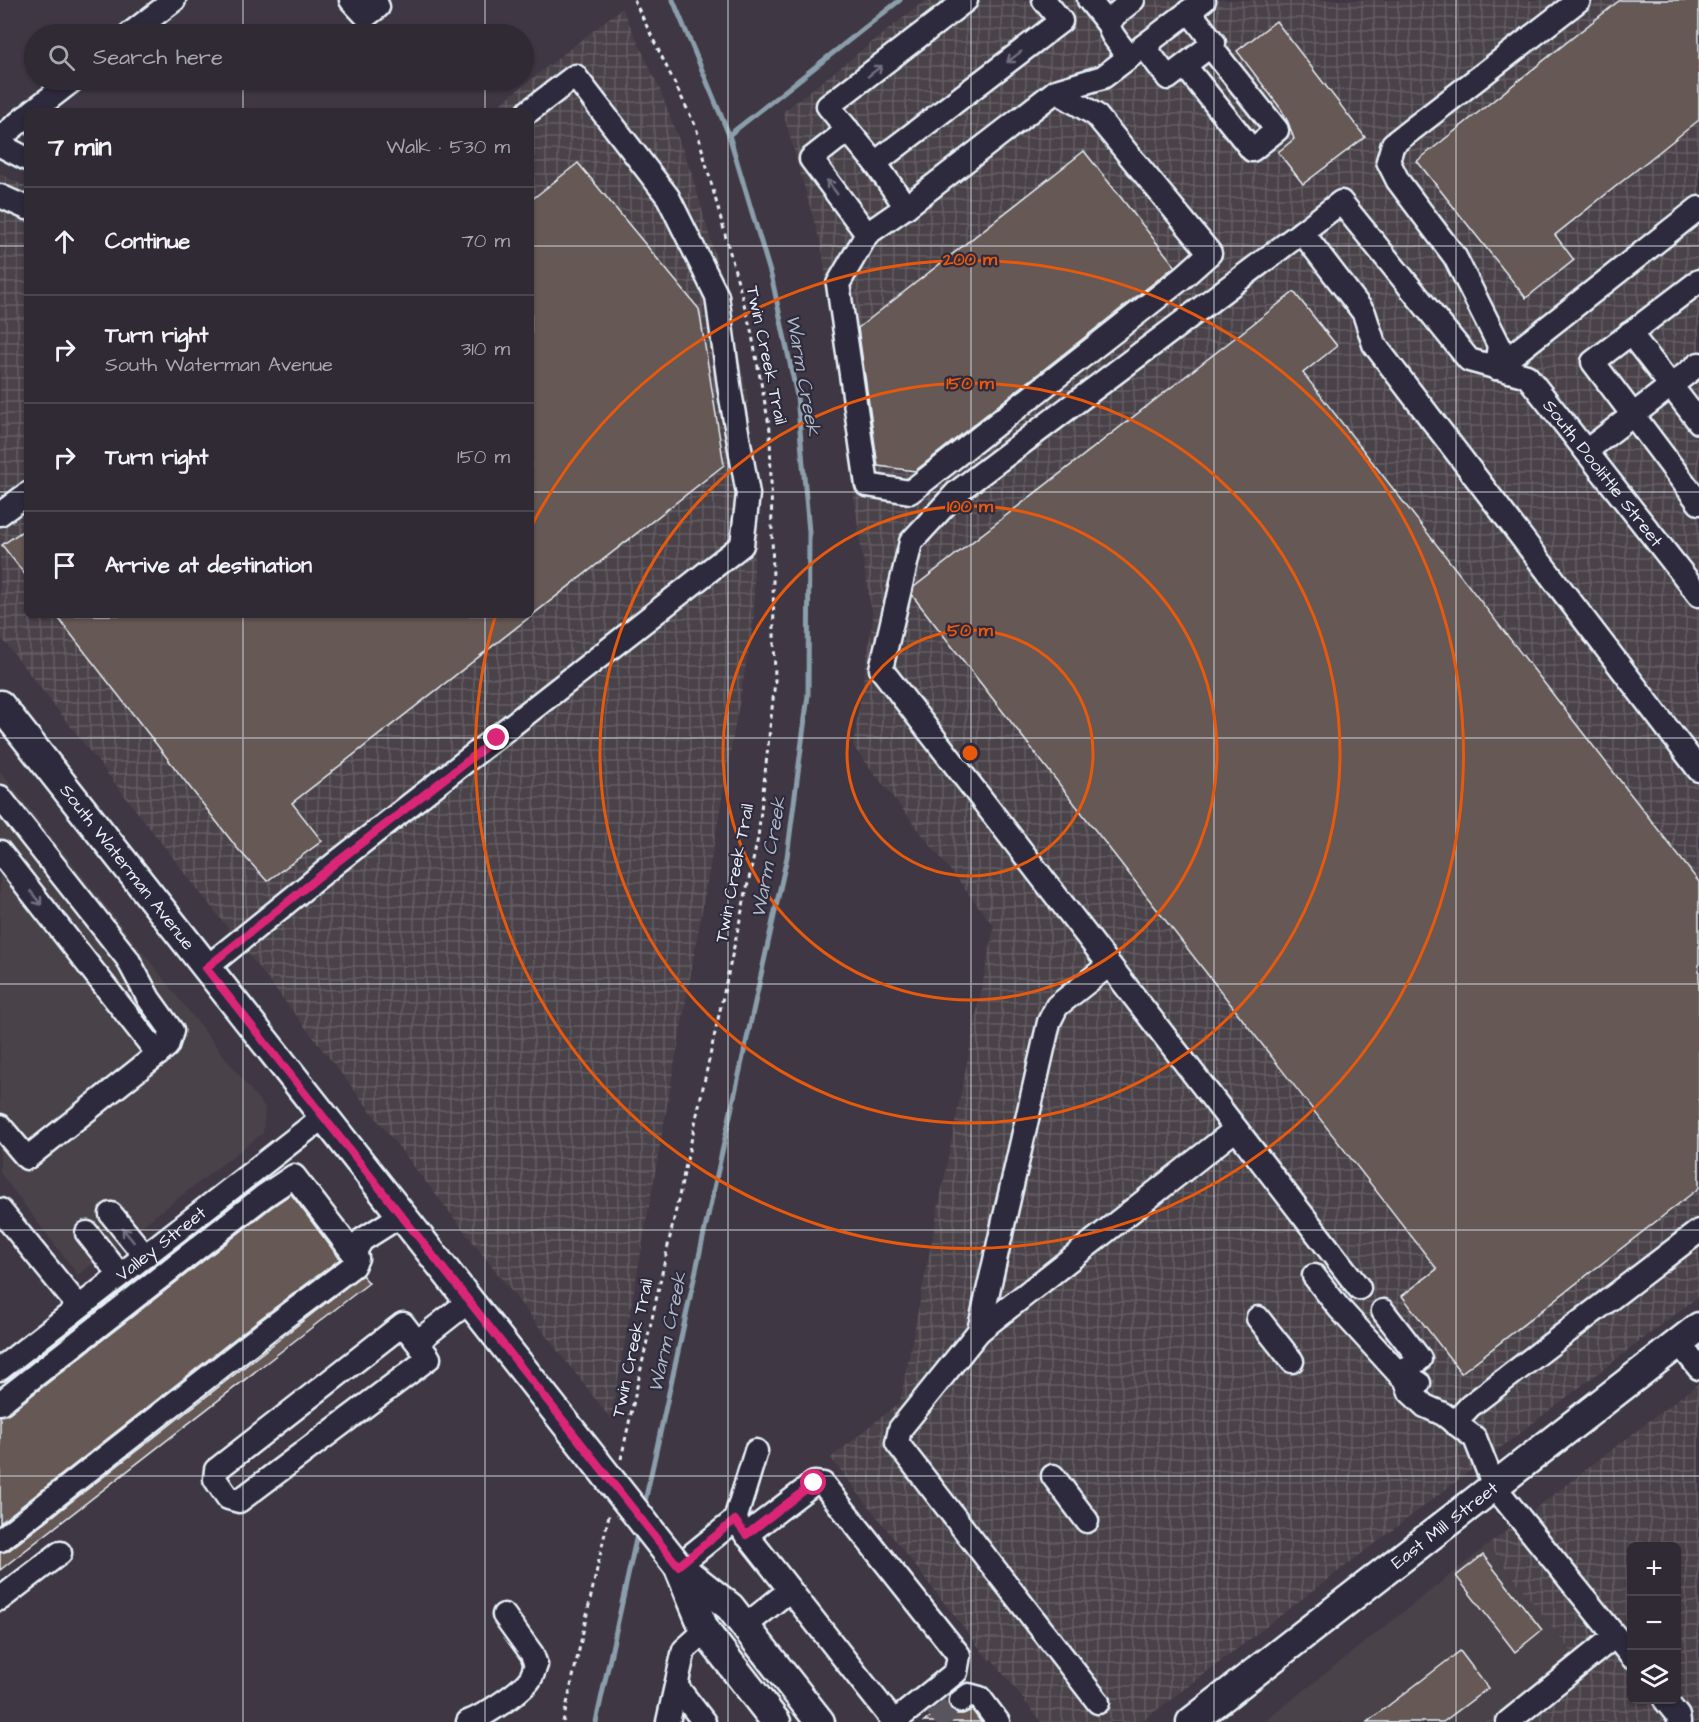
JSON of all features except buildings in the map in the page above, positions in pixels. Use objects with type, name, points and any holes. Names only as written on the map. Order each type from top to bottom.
[{"type":"main road","name":"South Waterman Avenue","points":[[0,705],[468,1302],[608,1464],[678,1566],[705,1631],[776,1722]]},
{"type":"main road","name":"East Mill Street","points":[[1191,1722],[1689,1335]]},
{"type":"main road","name":"South Waterman Avenue","points":[[678,1566],[730,1607],[820,1722]]},
{"type":"main road","points":[[705,1631],[712,1626],[723,1627],[797,1722]]},
{"type":"street","points":[[143,24],[174,0]]},
{"type":"street","points":[[351,0],[366,16],[378,7],[375,0]]},
{"type":"street","points":[[906,207],[875,163],[828,106],[966,0]]},
{"type":"street","points":[[875,163],[1061,21],[1044,0]]},
{"type":"street","points":[[1089,0],[1109,25]]},
{"type":"street","points":[[1056,91],[1096,115],[1210,253],[1181,279],[910,492],[867,485],[838,284],[867,234],[906,207],[1056,91],[1103,77],[1136,52],[1196,5],[1214,43],[1168,78],[1136,52],[1110,32],[1111,17],[1134,0]]},
{"type":"street","points":[[1496,368],[1500,345],[1455,257],[1398,181],[1388,161],[1393,144],[1579,0]]},
{"type":"street","points":[[1185,66],[1252,150],[1277,130],[1210,46]]},
{"type":"street","points":[[206,968],[337,862],[742,545],[748,494],[730,392],[717,296],[668,197],[575,75],[533,108]]},
{"type":"street","points":[[37,108],[60,90]]},
{"type":"street","points":[[0,138],[24,118]]},
{"type":"street","points":[[848,130],[811,159],[867,234]]},
{"type":"street","points":[[0,145],[24,157]]},
{"type":"street","points":[[0,196],[24,207]]},
{"type":"street","name":"South Doolittle Street","points":[[1302,232],[1341,202],[1469,360],[1527,376],[1699,594]]},
{"type":"street","points":[[1496,368],[1699,208]]},
{"type":"street","points":[[1359,1287],[880,669],[911,542],[957,492],[1302,232],[1364,313],[1374,344],[1699,770]]},
{"type":"street","points":[[1699,281],[1593,362],[1699,502]]},
{"type":"street","points":[[1630,333],[1699,422]]},
{"type":"street","points":[[1586,451],[1699,364]]},
{"type":"street","points":[[0,514],[24,496]]},
{"type":"street","points":[[0,797],[127,958],[149,999],[172,1031],[167,1046],[158,1054],[27,1158],[0,1126]]},
{"type":"street","points":[[0,852],[158,1054]]},
{"type":"street","points":[[979,1331],[1049,1022],[1057,1006],[1109,965]]},
{"type":"street","name":"Valley Street","points":[[0,1369],[323,1117]]},
{"type":"street","points":[[1098,1702],[897,1443],[900,1429],[979,1331],[1236,1129]]},
{"type":"street","points":[[0,1403],[264,1196],[294,1176],[357,1258],[353,1266],[0,1540]]},
{"type":"street","points":[[0,1210],[79,1307]]},
{"type":"street","points":[[111,1214],[145,1256]]},
{"type":"street","points":[[354,1253],[362,1240],[400,1216]]},
{"type":"street","points":[[1449,1418],[1470,1407],[1699,1231]]},
{"type":"street","points":[[87,1233],[120,1275]]},
{"type":"street","points":[[1314,1276],[1339,1308],[1402,1376],[1410,1392],[1425,1406],[1449,1418],[1475,1438],[1494,1486],[1627,1651]]},
{"type":"street","points":[[417,1342],[468,1302]]},
{"type":"street","points":[[1383,1311],[1420,1359],[1402,1376]]},
{"type":"street","points":[[1258,1318],[1292,1361]]},
{"type":"street","points":[[403,1324],[417,1342],[429,1358],[238,1501],[228,1498],[215,1479],[216,1470],[403,1324]]},
{"type":"street","points":[[1689,1335],[1699,1368]]},
{"type":"street","points":[[678,1566],[741,1528],[814,1483],[823,1484],[959,1655],[956,1672],[894,1722],[741,1528],[756,1451]]},
{"type":"street","points":[[1053,1476],[1087,1521]]},
{"type":"street","points":[[0,1599],[60,1553]]},
{"type":"street","points":[[745,1626],[790,1590]]},
{"type":"street","points":[[468,1722],[494,1709],[521,1687],[530,1679],[536,1665],[520,1635],[504,1615]]},
{"type":"street","points":[[668,1722],[684,1650],[705,1631]]},
{"type":"street","points":[[1508,1722],[1615,1636]]},
{"type":"street","points":[[676,1687],[704,1722]]},
{"type":"street","points":[[961,1701],[969,1695],[980,1698],[998,1722]]},
{"type":"street","points":[[1668,1704],[1678,1716],[1679,1722]]},
{"type":"path","name":"Twin Creek Trail","points":[[608,1464],[758,838],[775,681],[770,430],[751,330],[696,128],[633,0]]},
{"type":"path","points":[[563,1722],[609,1513]]},
{"type":"shaded area","points":[[926,0],[1699,0],[1699,1296],[1141,1722],[1041,1722],[992,1659],[989,1660],[831,1458],[900,1402],[994,926],[853,746],[873,618],[860,542],[822,249],[783,112]]},
{"type":"shaded area","points":[[622,8],[660,90],[692,175],[721,276],[747,393],[759,541],[754,556],[754,620],[611,1419],[0,636],[0,174],[24,186],[24,618],[534,618],[534,108],[495,108],[518,90],[534,90],[534,77]]},
{"type":"shaded area","points":[[0,771],[265,1108],[263,1133],[78,1275],[0,1173]]},
{"type":"shaded area","points":[[1699,1383],[1699,1722],[1485,1722],[1573,1654],[1488,1545]]},
{"type":"shaded area","points":[[1488,1545],[1573,1654],[1485,1722],[1264,1722]]},
{"type":"waterway","name":"Warm Creek","points":[[644,1506],[787,857],[808,695],[809,532],[797,396],[772,279],[729,135],[673,0]]},
{"type":"waterway","points":[[729,135],[900,0]]},
{"type":"waterway","name":"Warm Creek","points":[[596,1722],[638,1530]]},
{"type":"tunnel","points":[[934,1722],[961,1701]]},
{"type":"route","points":[[497,738],[337,862],[206,968],[678,1566],[735,1520],[746,1535],[814,1483]]}]
